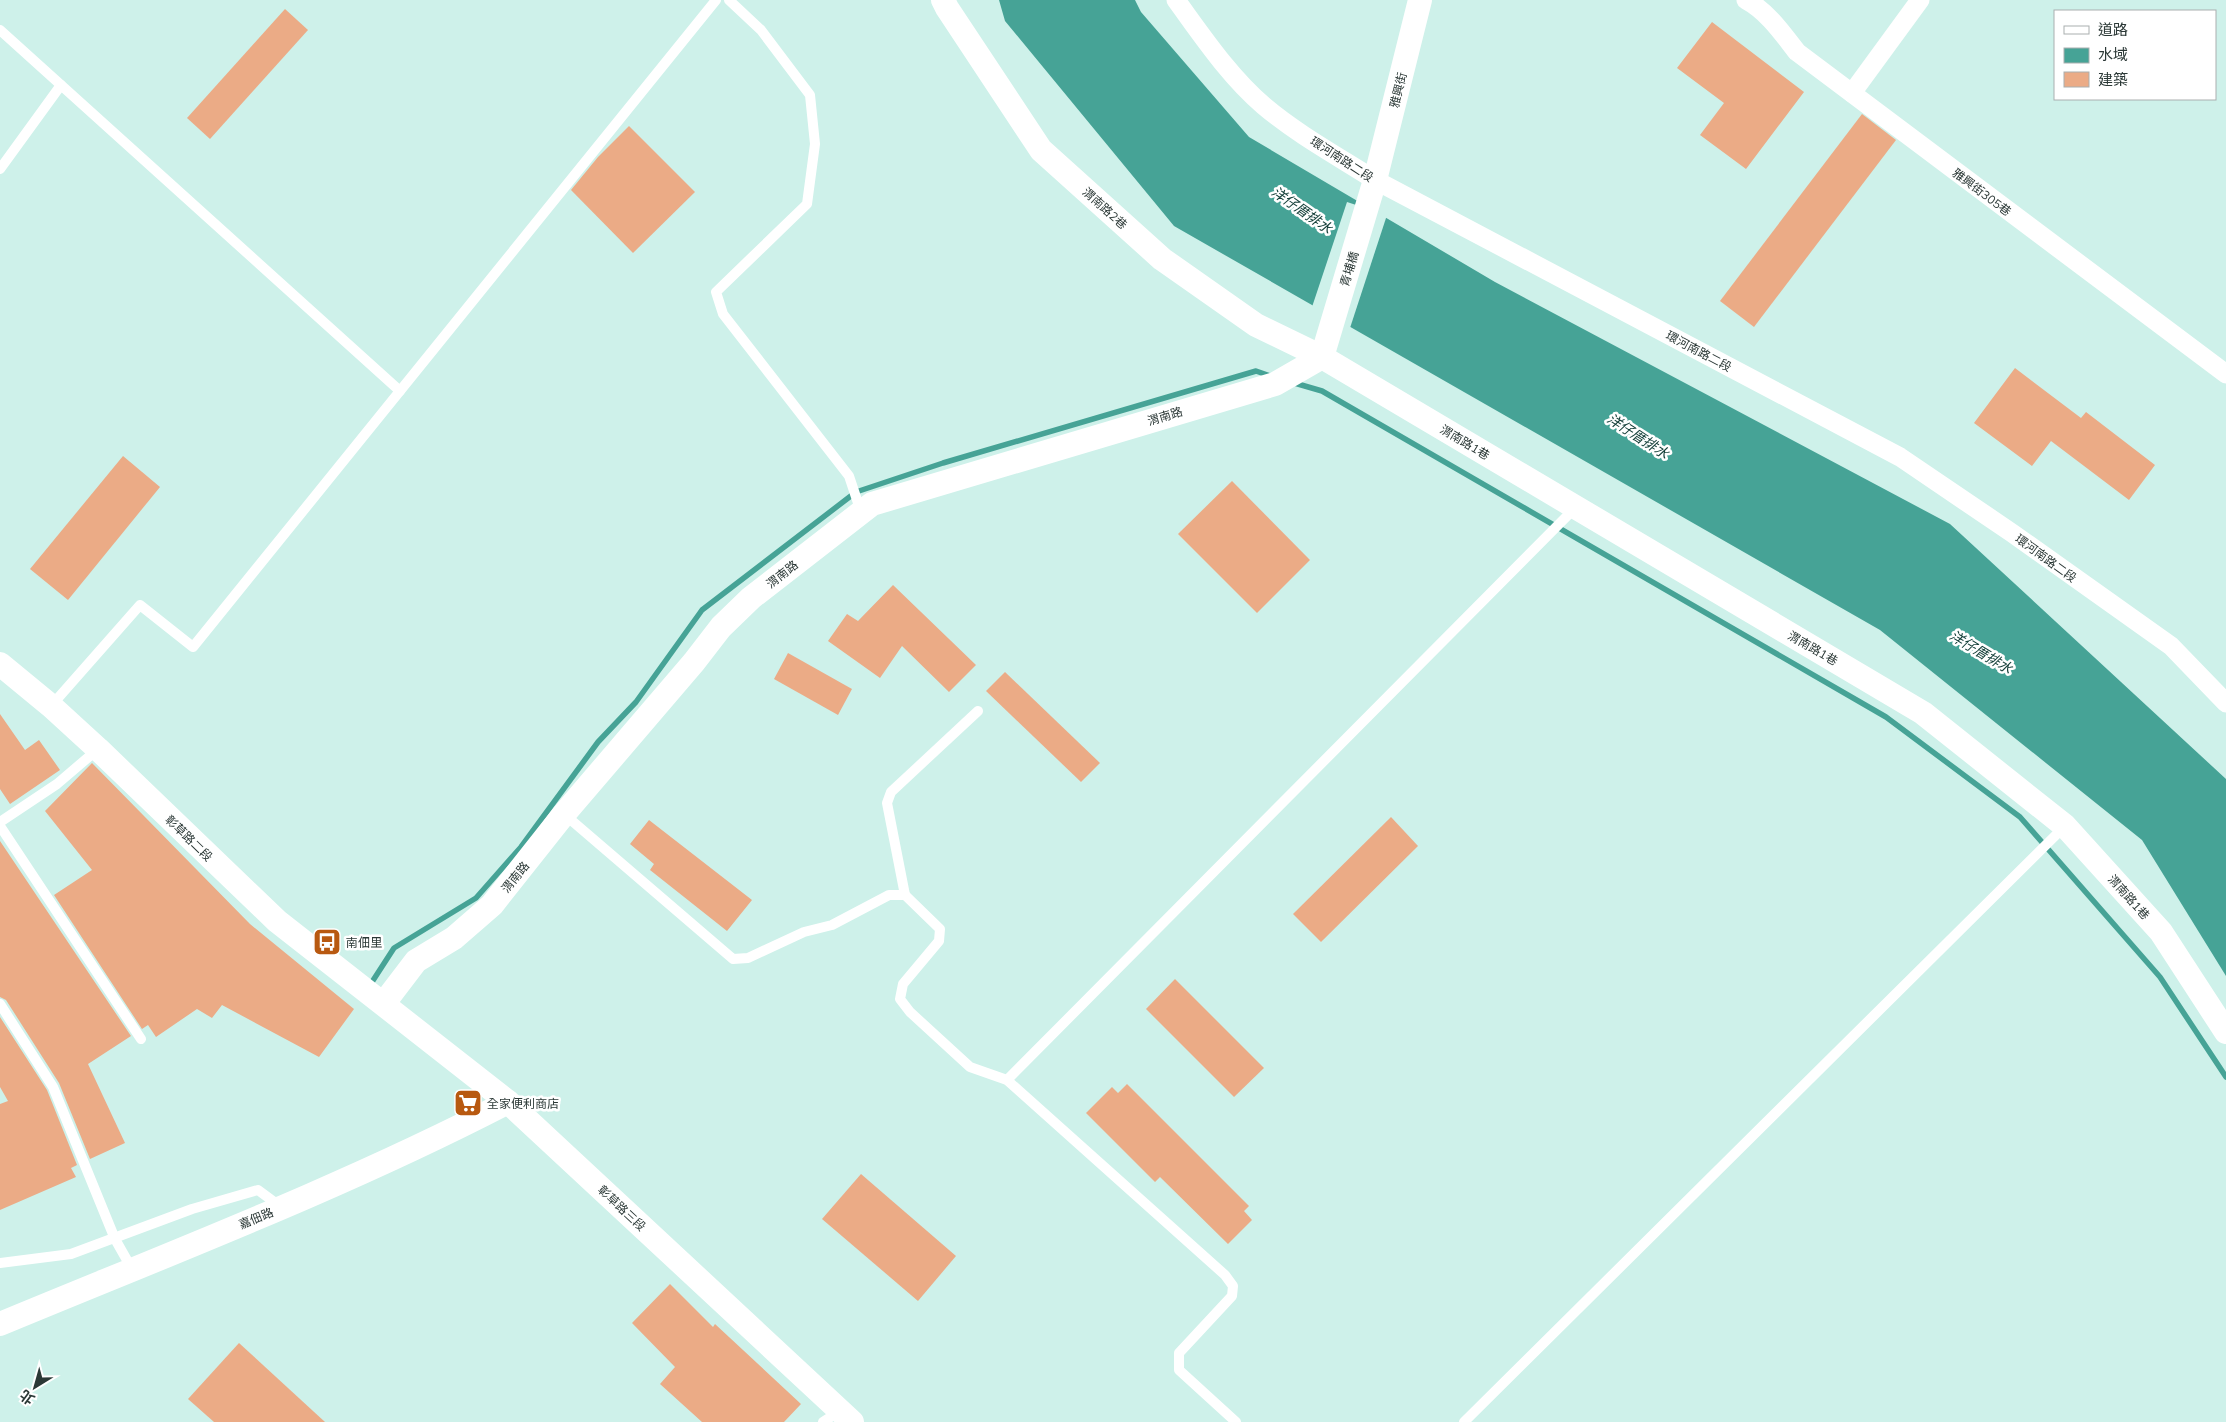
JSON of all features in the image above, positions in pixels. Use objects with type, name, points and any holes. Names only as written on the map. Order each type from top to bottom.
[{"type":"street","name":"渭南路2巷","points":[[943,0],[946,8],[1042,150],[1162,260],[1256,324],[1322,357]]},
{"type":"street","name":"環河南路二段","points":[[1176,0],[1230,70],[1264,106],[1376,180],[1900,457],[2012,533],[2170,646],[2226,703]]},
{"type":"street","name":"雅興街","points":[[1376,180],[1420,0]]},
{"type":"street","name":"雅興街305巷","points":[[1746,0],[1758,6],[1779,28],[1797,52],[2226,374]]},
{"type":"street","points":[[1852,93],[1920,0]]},
{"type":"street","name":"青埔橋","points":[[1322,357],[1376,180]]},
{"type":"street","name":"渭南路","points":[[384,1003],[416,961],[454,938],[492,905],[564,814],[694,662],[721,627],[751,598],[872,504],[1274,384],[1322,357]]},
{"type":"street","name":"渭南路1巷","points":[[1322,357],[1924,713],[2065,826],[2161,932],[2226,1032]]},
{"type":"street","name":"彰草路二段","points":[[3,670],[51,706],[98,749],[277,921],[384,1003]]},
{"type":"street","name":"彰草路三段","points":[[384,1003],[508,1102],[838,1418]]},
{"type":"street","name":"嘉佃路","points":[[0,1324],[282,1207],[433,1141],[508,1102]]},
{"type":"lane","points":[[51,706],[140,605],[193,647],[716,0]]},
{"type":"lane","points":[[729,0],[761,30],[810,95],[815,144],[807,204],[716,292],[723,314],[849,476],[862,512]]},
{"type":"lane","points":[[0,30],[400,391]]},
{"type":"lane","points":[[0,169],[61,85]]},
{"type":"lane","points":[[1007,1080],[1575,508]]},
{"type":"lane","points":[[978,711],[891,792],[887,803],[905,895],[940,929],[939,941],[903,984],[900,999],[910,1012],[970,1067],[1007,1080],[1225,1276],[1233,1286],[1232,1296],[1179,1353],[1179,1370],[1236,1422]]},
{"type":"lane","points":[[0,822],[57,784],[98,749]]},
{"type":"lane","points":[[564,814],[733,959],[748,958],[804,932],[832,925],[889,895],[905,895]]},
{"type":"lane","points":[[0,826],[141,1039]]},
{"type":"lane","points":[[1464,1422],[2065,826]]},
{"type":"lane","points":[[0,1004],[53,1087],[115,1239],[132,1269]]},
{"type":"lane","points":[[0,1263],[71,1254],[192,1209],[258,1190],[282,1207]]},
{"type":"water","name":"洋仔厝排水","points":[[999,0],[1135,0],[1141,12],[1249,137],[1495,282],[1950,524],[2226,779],[2226,976],[2142,840],[1880,630],[1174,226],[1005,21]]},
{"type":"pier","points":[[1347,202],[1387,215],[1350,328],[1312,307]]},
{"type":"building","points":[[285,9],[308,30],[210,139],[187,118]]},
{"type":"building","points":[[1712,22],[1804,92],[1746,169],[1700,135],[1724,103],[1677,68]]},
{"type":"building","points":[[1862,114],[1896,140],[1754,327],[1720,301]]},
{"type":"building","points":[[629,126],[695,192],[633,253],[571,190],[598,157]]},
{"type":"building","points":[[2015,368],[2081,418],[2086,412],[2155,465],[2129,500],[2051,441],[2032,466],[1974,423]]},
{"type":"building","points":[[123,456],[160,487],[68,600],[30,569]]},
{"type":"building","points":[[1232,481],[1310,560],[1257,613],[1178,534]]},
{"type":"building","points":[[893,585],[976,665],[949,692],[902,646],[880,678],[828,641],[847,614],[858,621]]},
{"type":"building","points":[[788,653],[852,689],[838,715],[774,679]]},
{"type":"building","points":[[1005,672],[1100,763],[1081,782],[986,691]]},
{"type":"building","points":[[0,714],[25,750],[39,740],[60,770],[10,804],[0,789]]},
{"type":"building","points":[[92,763],[250,924],[354,1009],[319,1057],[222,1005],[212,1018],[197,1009],[156,1037],[148,1025],[142,1029],[54,895],[92,870],[45,811]]},
{"type":"building","points":[[1391,817],[1418,846],[1321,942],[1293,914]]},
{"type":"building","points":[[649,820],[752,900],[727,931],[650,870],[654,864],[630,844]]},
{"type":"building","points":[[0,841],[131,1036],[88,1064],[125,1143],[90,1159],[59,1083],[6,1000],[0,997]]},
{"type":"building","points":[[1175,979],[1264,1068],[1234,1097],[1146,1009]]},
{"type":"building","points":[[0,1017],[47,1090],[77,1165],[71,1168],[76,1177],[0,1210],[0,1104],[8,1101],[0,1087]]},
{"type":"building","points":[[1127,1084],[1249,1206],[1244,1211],[1252,1220],[1228,1244],[1160,1177],[1155,1182],[1086,1113],[1112,1087],[1118,1093]]},
{"type":"building","points":[[861,1174],[956,1256],[918,1301],[822,1219]]},
{"type":"building","points":[[670,1284],[713,1327],[715,1324],[801,1404],[784,1422],[702,1422],[660,1384],[675,1367],[632,1323]]},
{"type":"building","points":[[239,1343],[325,1422],[214,1422],[188,1399]]},
{"type":"waterway","points":[[372,982],[394,948],[476,898],[521,847],[598,742],[636,702],[702,610],[856,492],[943,463],[1256,371],[1273,377]]},
{"type":"waterway","points":[[1291,382],[1322,391],[1886,717],[2020,817],[2160,977],[2226,1077]]},
{"type":"place","name":"南佃里","points":[[327,942]]},
{"type":"place","name":"全家便利商店","points":[[468,1103]]}]
